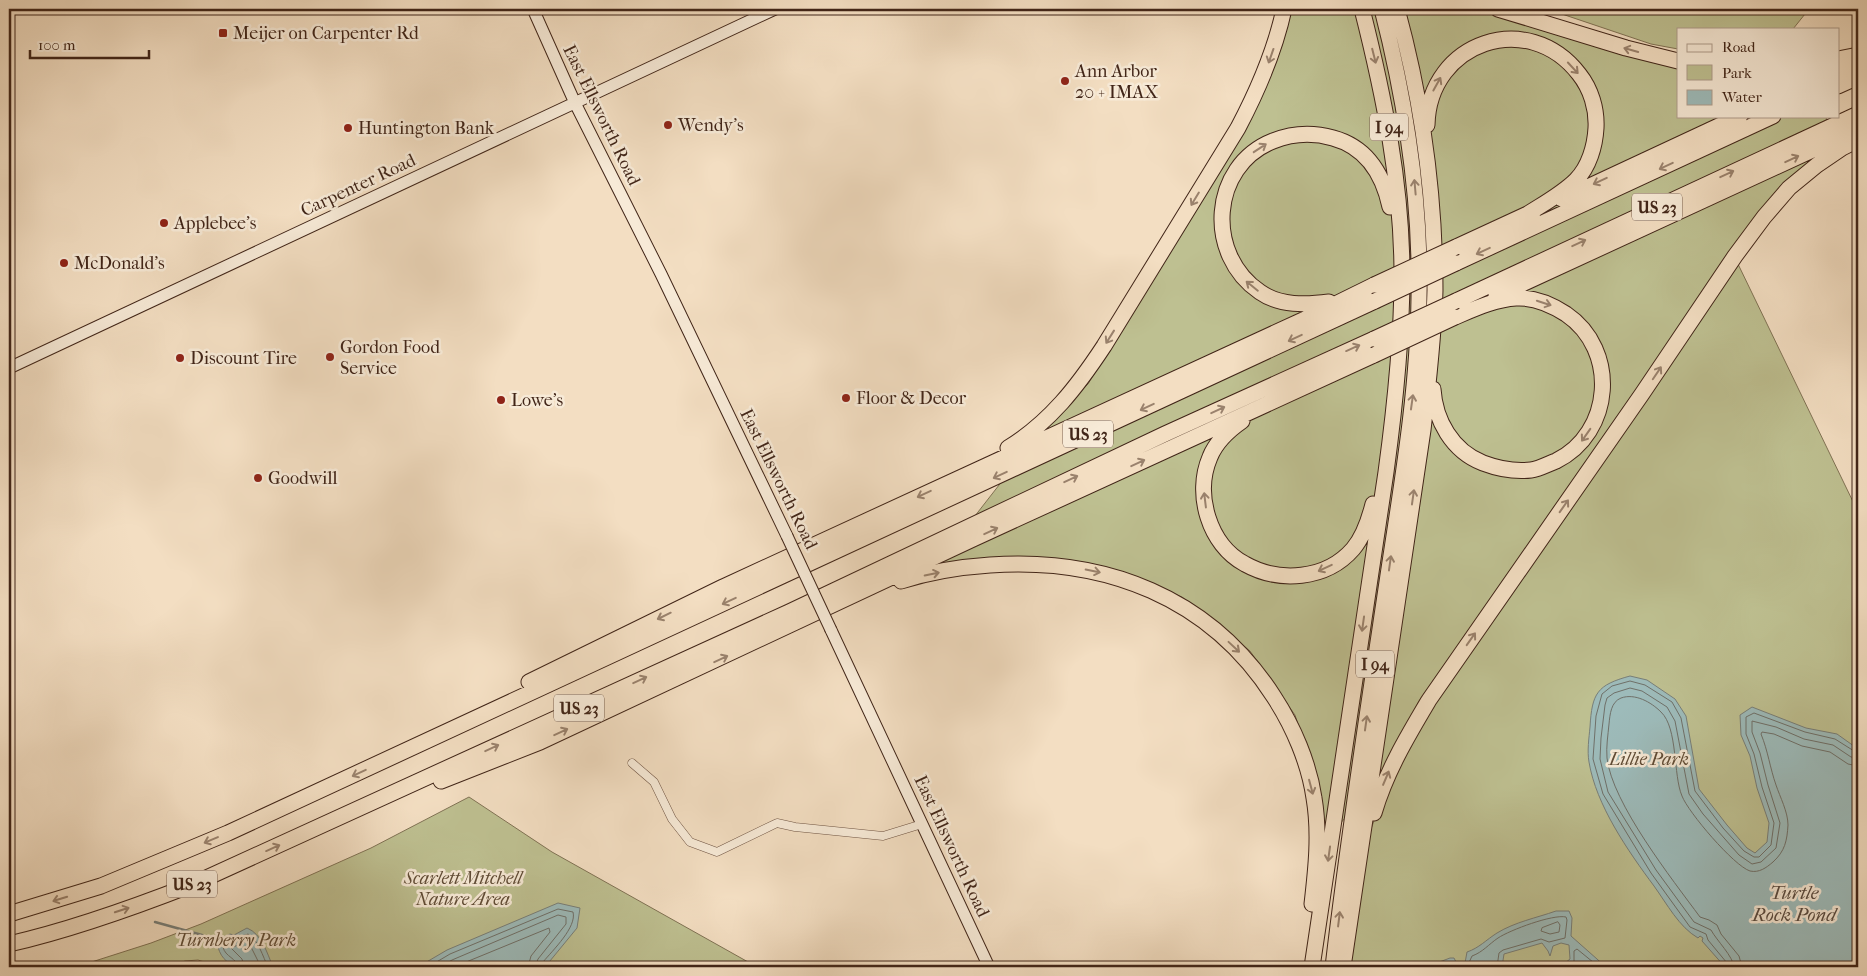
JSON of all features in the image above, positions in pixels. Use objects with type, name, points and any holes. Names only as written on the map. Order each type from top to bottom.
[{"type":"highway","points":[[968,473],[1016,443],[1041,423],[1064,402],[1086,374],[1238,128],[1255,96],[1272,54],[1284,9]]},
{"type":"highway","name":"I 94","points":[[1312,967],[1395,410],[1398,364],[1402,274],[1395,176],[1376,63],[1362,9]]},
{"type":"highway","name":"I 94","points":[[1333,967],[1345,864],[1414,392],[1420,296],[1414,182],[1401,88],[1382,9]]},
{"type":"highway","points":[[1343,967],[1431,365],[1435,291],[1433,231],[1426,149],[1397,9]]},
{"type":"highway","points":[[1498,9],[1626,48],[1677,61]]},
{"type":"highway","points":[[1426,149],[1427,114],[1434,87],[1457,58],[1486,43],[1504,39],[1524,40],[1542,44],[1559,54],[1585,81],[1592,99],[1596,119],[1593,150],[1577,179],[1561,193],[1526,215]]},
{"type":"highway","points":[[1840,58],[1858,54]]},
{"type":"highway","points":[[1840,70],[1858,62]]},
{"type":"highway","points":[[1840,85],[1858,77]]},
{"type":"highway","name":"US 23","points":[[9,944],[70,927],[145,902],[191,884],[368,805],[789,612],[1166,434],[1858,114]]},
{"type":"highway","points":[[403,752],[456,718],[723,587],[1736,118]]},
{"type":"highway","name":"US 23","points":[[9,914],[101,886],[228,833],[1770,118]]},
{"type":"highway","points":[[368,805],[416,791],[540,742],[1858,129]]},
{"type":"highway","points":[[1350,297],[1312,304],[1293,304],[1276,300],[1260,293],[1244,280],[1234,266],[1222,237],[1222,205],[1228,185],[1237,168],[1250,154],[1266,144],[1283,137],[1300,134],[1320,134],[1338,139],[1354,148],[1373,166],[1386,188],[1393,234],[1400,248]]},
{"type":"highway","points":[[1360,857],[1386,777],[1398,752],[1429,700],[1642,394],[1734,256],[1764,217],[1790,188],[1816,165],[1858,140]]},
{"type":"highway","points":[[1431,365],[1433,398],[1445,432],[1459,448],[1477,460],[1496,468],[1533,470],[1563,457],[1586,436],[1596,420],[1604,388],[1602,368],[1596,349],[1586,331],[1558,308],[1529,299],[1507,299],[1470,310]]},
{"type":"highway","points":[[1266,404],[1234,426],[1221,439],[1209,458],[1204,480],[1204,499],[1208,519],[1216,536],[1228,551],[1244,564],[1266,573],[1287,577],[1308,575],[1325,569],[1342,559],[1353,549],[1363,534],[1386,472]]},
{"type":"highway","points":[[852,597],[909,579],[968,567],[1012,564],[1064,566],[1136,583],[1170,599],[1202,619],[1237,649],[1264,681],[1286,716],[1302,754],[1314,797],[1317,834],[1315,874],[1304,967]]},
{"type":"main road","name":"East Ellsworth Road","points":[[533,9],[575,103],[661,274],[787,536],[990,967]]},
{"type":"main road","name":"Carpenter Road","points":[[9,368],[776,9]]},
{"type":"street","points":[[632,763],[654,782],[672,819],[690,842],[717,852],[777,824],[883,836],[922,824]]},
{"type":"green space","points":[[1288,9],[1486,9],[1653,61],[1677,66],[1677,118],[1826,118],[1830,149],[1738,243],[1419,701],[1381,777],[1324,842],[1318,786],[1295,715],[1250,651],[1182,597],[1105,567],[936,566],[1038,435],[1088,384],[1238,140]]},
{"type":"green space","points":[[1547,9],[1809,9],[1794,28],[1677,28],[1677,49],[1651,44]]},
{"type":"green space","name":"Lillie Park","points":[[1737,262],[1858,512],[1858,967],[1347,967],[1371,829],[1404,749]]},
{"type":"green space","name":"Scarlett Mitchell Nature Area","points":[[469,797],[552,852],[757,967],[220,967],[198,960],[185,961],[166,967],[76,967],[151,943],[201,924],[371,848]]},
{"type":"water","name":"Turtle Rock Pond","points":[[1630,676],[1647,680],[1675,699],[1686,716],[1699,789],[1747,848],[1755,853],[1767,842],[1769,823],[1757,788],[1750,756],[1741,735],[1740,715],[1752,707],[1806,728],[1837,734],[1858,749],[1858,967],[1725,967],[1702,941],[1703,938],[1700,936],[1698,938],[1691,933],[1674,915],[1614,827],[1598,795],[1589,762],[1588,749],[1591,715],[1595,698],[1603,687]]},
{"type":"water","points":[[558,903],[580,908],[577,928],[545,967],[418,967],[447,950]]},
{"type":"water","points":[[1556,911],[1569,911],[1572,918],[1571,936],[1606,967],[1561,967],[1560,965],[1570,959],[1569,945],[1561,943],[1553,946],[1550,956],[1542,943],[1504,954],[1502,967],[1426,967],[1450,958],[1454,958],[1456,962],[1465,963],[1467,952],[1504,929]]},
{"type":"water","points":[[247,928],[260,939],[273,967],[240,967],[227,961],[222,955],[218,947],[222,938],[230,934],[234,935]]},
{"type":"waterway","points":[[155,922],[202,935],[218,947]]},
{"type":"place","name":"Meijer on Carpenter Rd","points":[[223,33]]},
{"type":"place","name":"Ann Arbor 20 + IMAX","points":[[1065,81]]},
{"type":"place","name":"Wendy's","points":[[668,125]]},
{"type":"place","name":"Huntington Bank","points":[[348,128]]},
{"type":"place","name":"Applebee's","points":[[164,223]]},
{"type":"place","name":"McDonald's","points":[[64,263]]},
{"type":"place","name":"Gordon Food Service","points":[[330,357]]},
{"type":"place","name":"Discount Tire","points":[[180,358]]},
{"type":"place","name":"Floor & Decor","points":[[846,398]]},
{"type":"place","name":"Lowe's","points":[[501,400]]},
{"type":"place","name":"Goodwill","points":[[258,478]]},
{"type":"park label","name":"Turnberry Park","points":[[236,940]]}]
